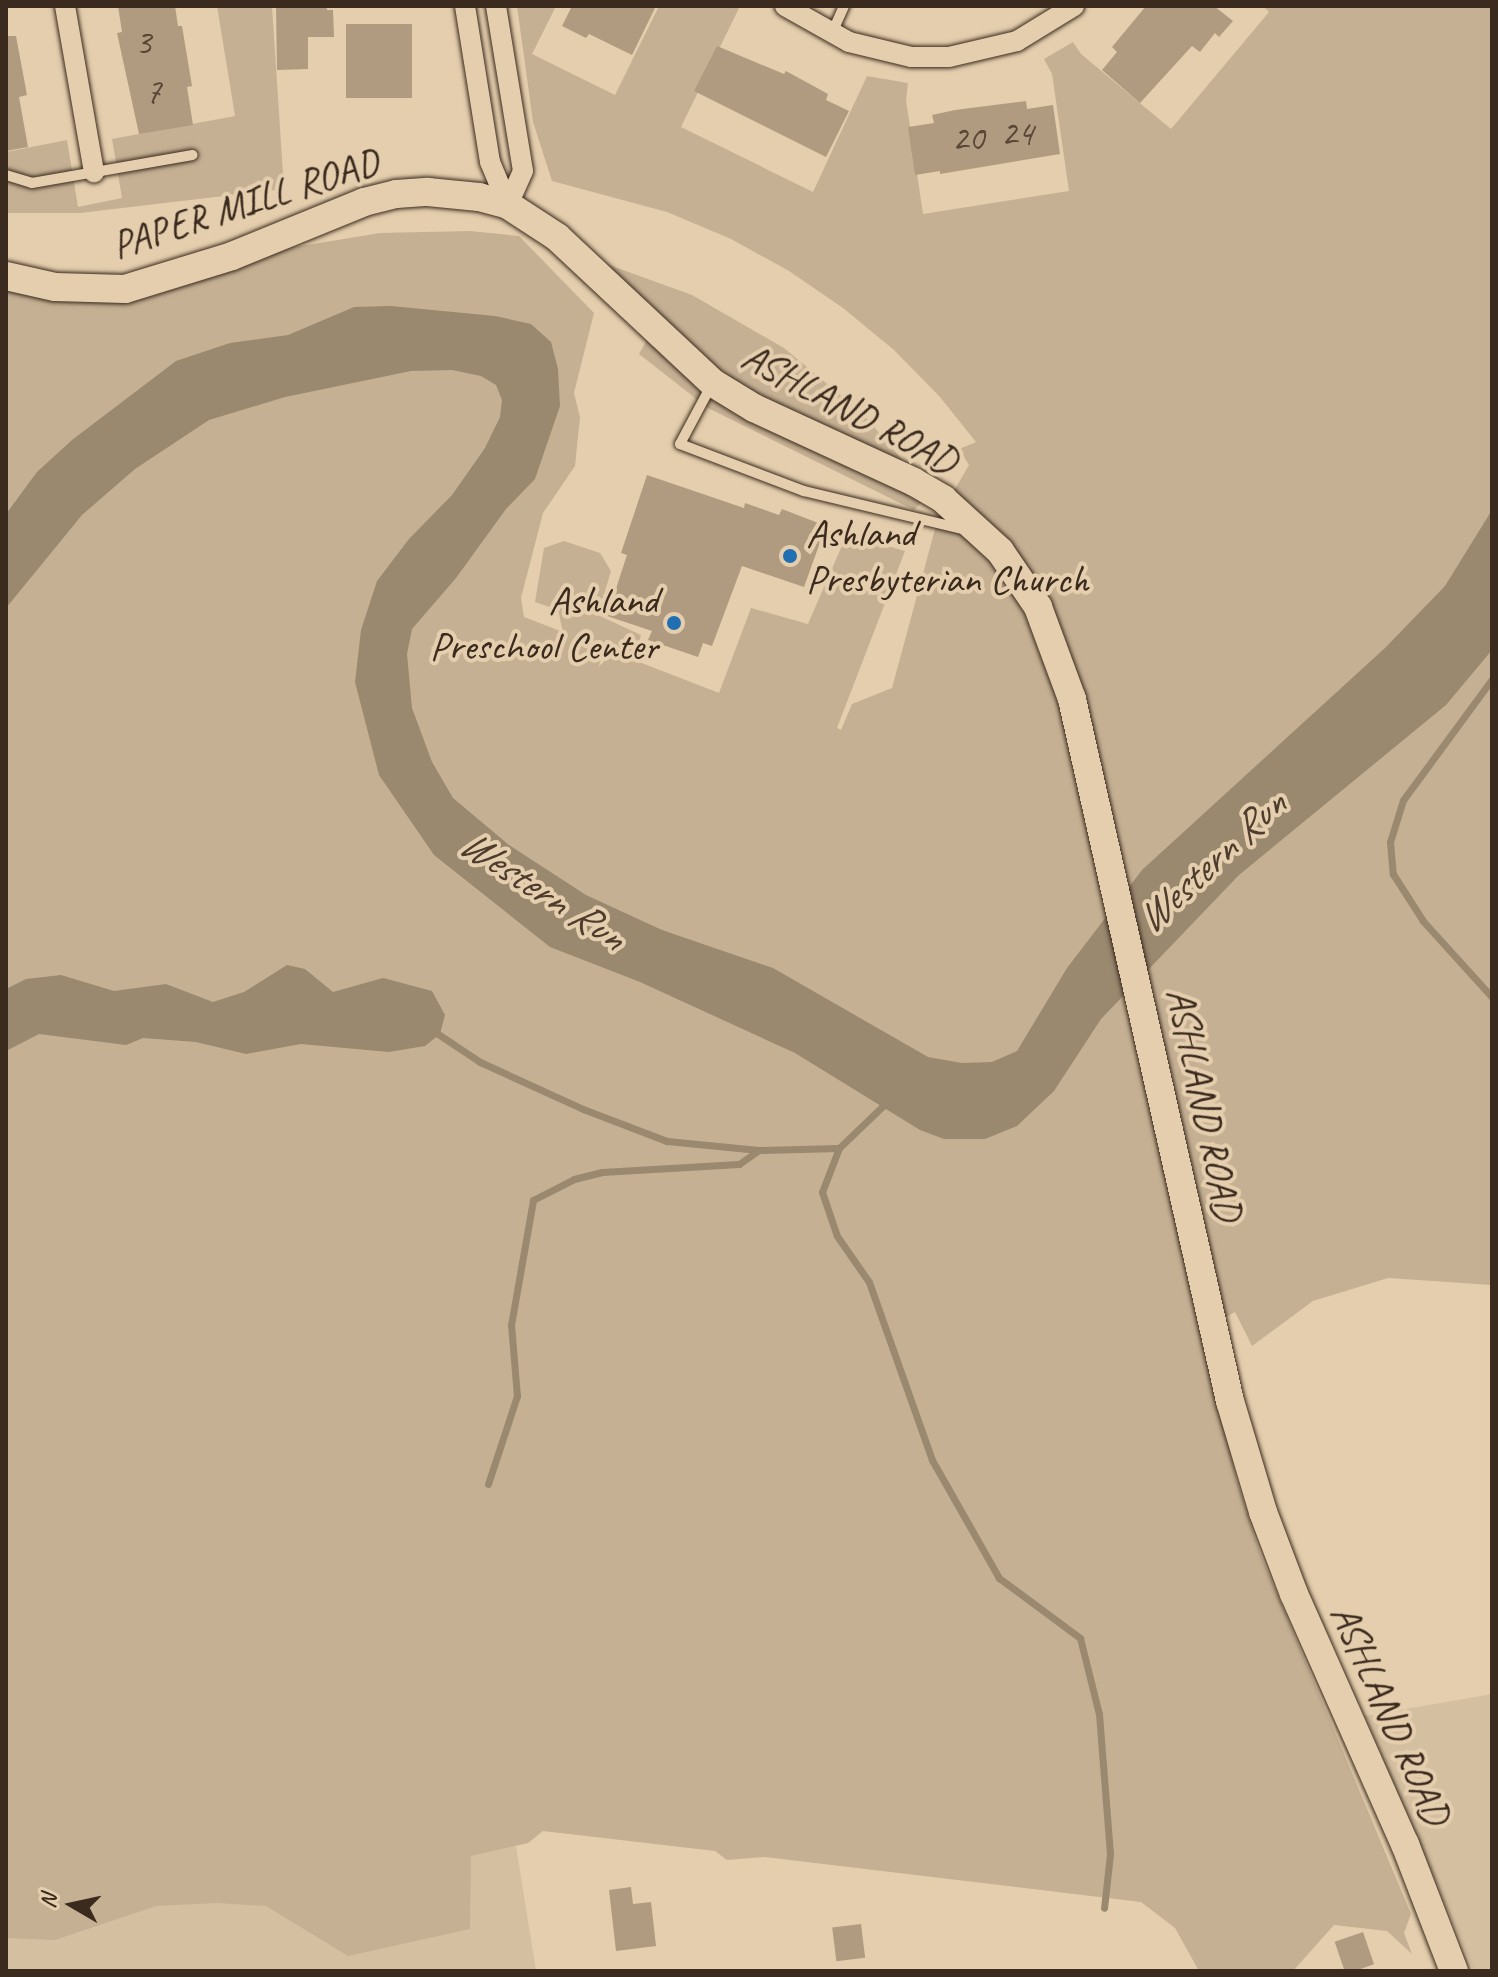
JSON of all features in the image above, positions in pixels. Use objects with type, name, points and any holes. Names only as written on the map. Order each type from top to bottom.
[{"type":"main road","name":"PAPER MILL ROAD","points":[[6,276],[55,287],[125,289],[232,256],[323,216],[396,194],[453,192],[508,205]]},
{"type":"main road","name":"ASHLAND ROAD","points":[[508,205],[557,237],[587,263],[658,335],[713,383],[764,413],[914,482],[943,499],[984,534],[1020,578],[1038,607],[1056,648],[1072,699],[1230,1401],[1263,1512],[1294,1594],[1400,1832],[1454,1971]]},
{"type":"street","points":[[65,6],[94,173]]},
{"type":"street","points":[[465,6],[490,162],[508,205]]},
{"type":"street","points":[[496,6],[523,171],[508,205]]},
{"type":"street","points":[[785,6],[832,35],[891,54],[949,57],[1017,41],[1074,6]]},
{"type":"lane","points":[[832,35],[844,6]]},
{"type":"lane","points":[[6,175],[32,183],[193,155]]},
{"type":"lane","points":[[713,383],[680,444],[804,491],[984,534]]},
{"type":"shaded area","points":[[217,6],[272,6],[284,189],[80,213],[6,213],[6,152],[67,140],[78,207],[122,198],[112,139],[235,116]]},
{"type":"shaded area","points":[[517,6],[556,6],[532,54],[615,95],[659,6],[740,6],[681,127],[813,192],[867,76],[908,83],[906,100],[923,214],[1069,191],[1052,74],[1044,59],[1073,42],[1081,54],[1171,129],[1269,12],[1263,6],[1492,6],[1492,1285],[1388,1278],[1313,1301],[1252,1346],[1235,1312],[1201,1331],[1237,1481],[1260,1553],[1411,1914],[1404,1933],[1412,1954],[1387,1931],[1334,1925],[1293,1971],[1199,1971],[1175,1928],[1141,1902],[765,1857],[727,1860],[715,1851],[543,1831],[528,1843],[471,1856],[470,1929],[348,1956],[266,1906],[216,1903],[156,1906],[55,1940],[6,1938],[6,288],[32,290],[380,233],[470,231],[519,236],[594,313],[574,393],[580,417],[575,466],[543,513],[521,598],[524,617],[563,632],[558,610],[535,602],[544,548],[564,541],[600,553],[611,571],[598,615],[641,635],[634,660],[719,693],[751,608],[808,624],[847,534],[905,551],[837,728],[841,730],[852,704],[892,688],[938,518],[969,465],[959,449],[976,442],[940,397],[894,350],[843,308],[789,271],[731,239],[667,212],[552,181],[533,122]]},
{"type":"shaded area","points":[[587,257],[692,295],[784,348],[861,412],[931,493],[914,510],[708,408],[639,354],[655,325]]},
{"type":"shaded area","points":[[1492,1694],[1492,1971],[1474,1971],[1365,1716]]},
{"type":"shaded area","points":[[6,1769],[513,1827],[536,1971],[6,1971]]},
{"type":"water","name":"Western Run","points":[[391,306],[495,316],[531,324],[551,342],[558,369],[560,406],[535,479],[506,509],[456,578],[412,629],[407,654],[412,708],[432,762],[453,798],[509,845],[586,895],[662,930],[773,968],[928,1057],[962,1063],[992,1062],[1017,1051],[1067,968],[1142,870],[1385,648],[1445,586],[1492,510],[1492,650],[1446,705],[1239,875],[1101,1019],[1054,1091],[1017,1126],[985,1139],[944,1139],[920,1130],[795,1053],[640,982],[550,947],[434,855],[379,775],[355,682],[361,630],[377,581],[409,539],[452,495],[485,448],[500,417],[502,400],[496,385],[481,376],[452,370],[411,371],[285,397],[209,420],[135,469],[82,515],[6,608],[6,514],[37,472],[72,440],[176,361],[230,343],[288,335],[354,307]]},
{"type":"water","points":[[287,965],[305,969],[333,992],[383,978],[432,991],[445,1015],[440,1034],[425,1046],[389,1052],[301,1044],[246,1054],[196,1042],[143,1038],[126,1045],[39,1034],[6,1051],[6,989],[26,979],[61,975],[114,991],[166,984],[213,1002],[244,992]]},
{"type":"building","points":[[118,6],[175,6],[178,26],[182,26],[192,86],[187,87],[193,125],[139,134],[117,33],[122,32]]},
{"type":"building","points":[[276,6],[327,6],[327,10],[333,10],[334,37],[308,37],[308,69],[277,70]]},
{"type":"building","points":[[572,6],[656,6],[632,55],[589,34],[586,38],[562,26]]},
{"type":"building","points":[[1146,6],[1214,6],[1233,21],[1219,37],[1215,33],[1200,52],[1192,46],[1140,103],[1102,70],[1117,52],[1112,47]]},
{"type":"building","points":[[346,24],[412,24],[412,98],[346,98]]},
{"type":"building","points":[[6,36],[16,36],[27,95],[19,97],[28,147],[6,151]]},
{"type":"building","points":[[717,46],[784,74],[786,71],[828,94],[826,100],[849,111],[826,157],[694,91]]},
{"type":"building","points":[[1026,101],[1027,109],[1053,105],[1060,154],[940,174],[940,171],[915,175],[908,127],[934,123],[932,115]]},
{"type":"building","points":[[647,475],[744,508],[745,503],[779,515],[782,509],[826,526],[804,587],[742,566],[712,646],[703,643],[698,657],[648,640],[652,631],[607,616],[627,555],[621,553]]},
{"type":"building","points":[[631,1887],[633,1904],[651,1902],[656,1946],[616,1951],[609,1890]]},
{"type":"building","points":[[861,1924],[865,1958],[836,1961],[832,1928]]},
{"type":"building","points":[[1363,1932],[1374,1964],[1345,1971],[1335,1942]]},
{"type":"waterway","points":[[1492,679],[1403,800],[1390,842],[1393,874],[1423,921],[1492,997]]},
{"type":"waterway","points":[[432,1030],[480,1062],[583,1109],[667,1141],[759,1150],[839,1148],[887,1102]]},
{"type":"waterway","points":[[839,1148],[822,1192],[837,1236],[869,1282],[932,1460],[999,1578],[1080,1638],[1099,1714],[1110,1854],[1104,1908]]},
{"type":"waterway","points":[[488,1484],[517,1396],[511,1325],[533,1200],[574,1179],[602,1172],[739,1164],[759,1150]]},
{"type":"place","name":"Ashland Presbyterian Church","points":[[790,556]]},
{"type":"place","name":"Ashland Preschool Center","points":[[674,623]]}]
